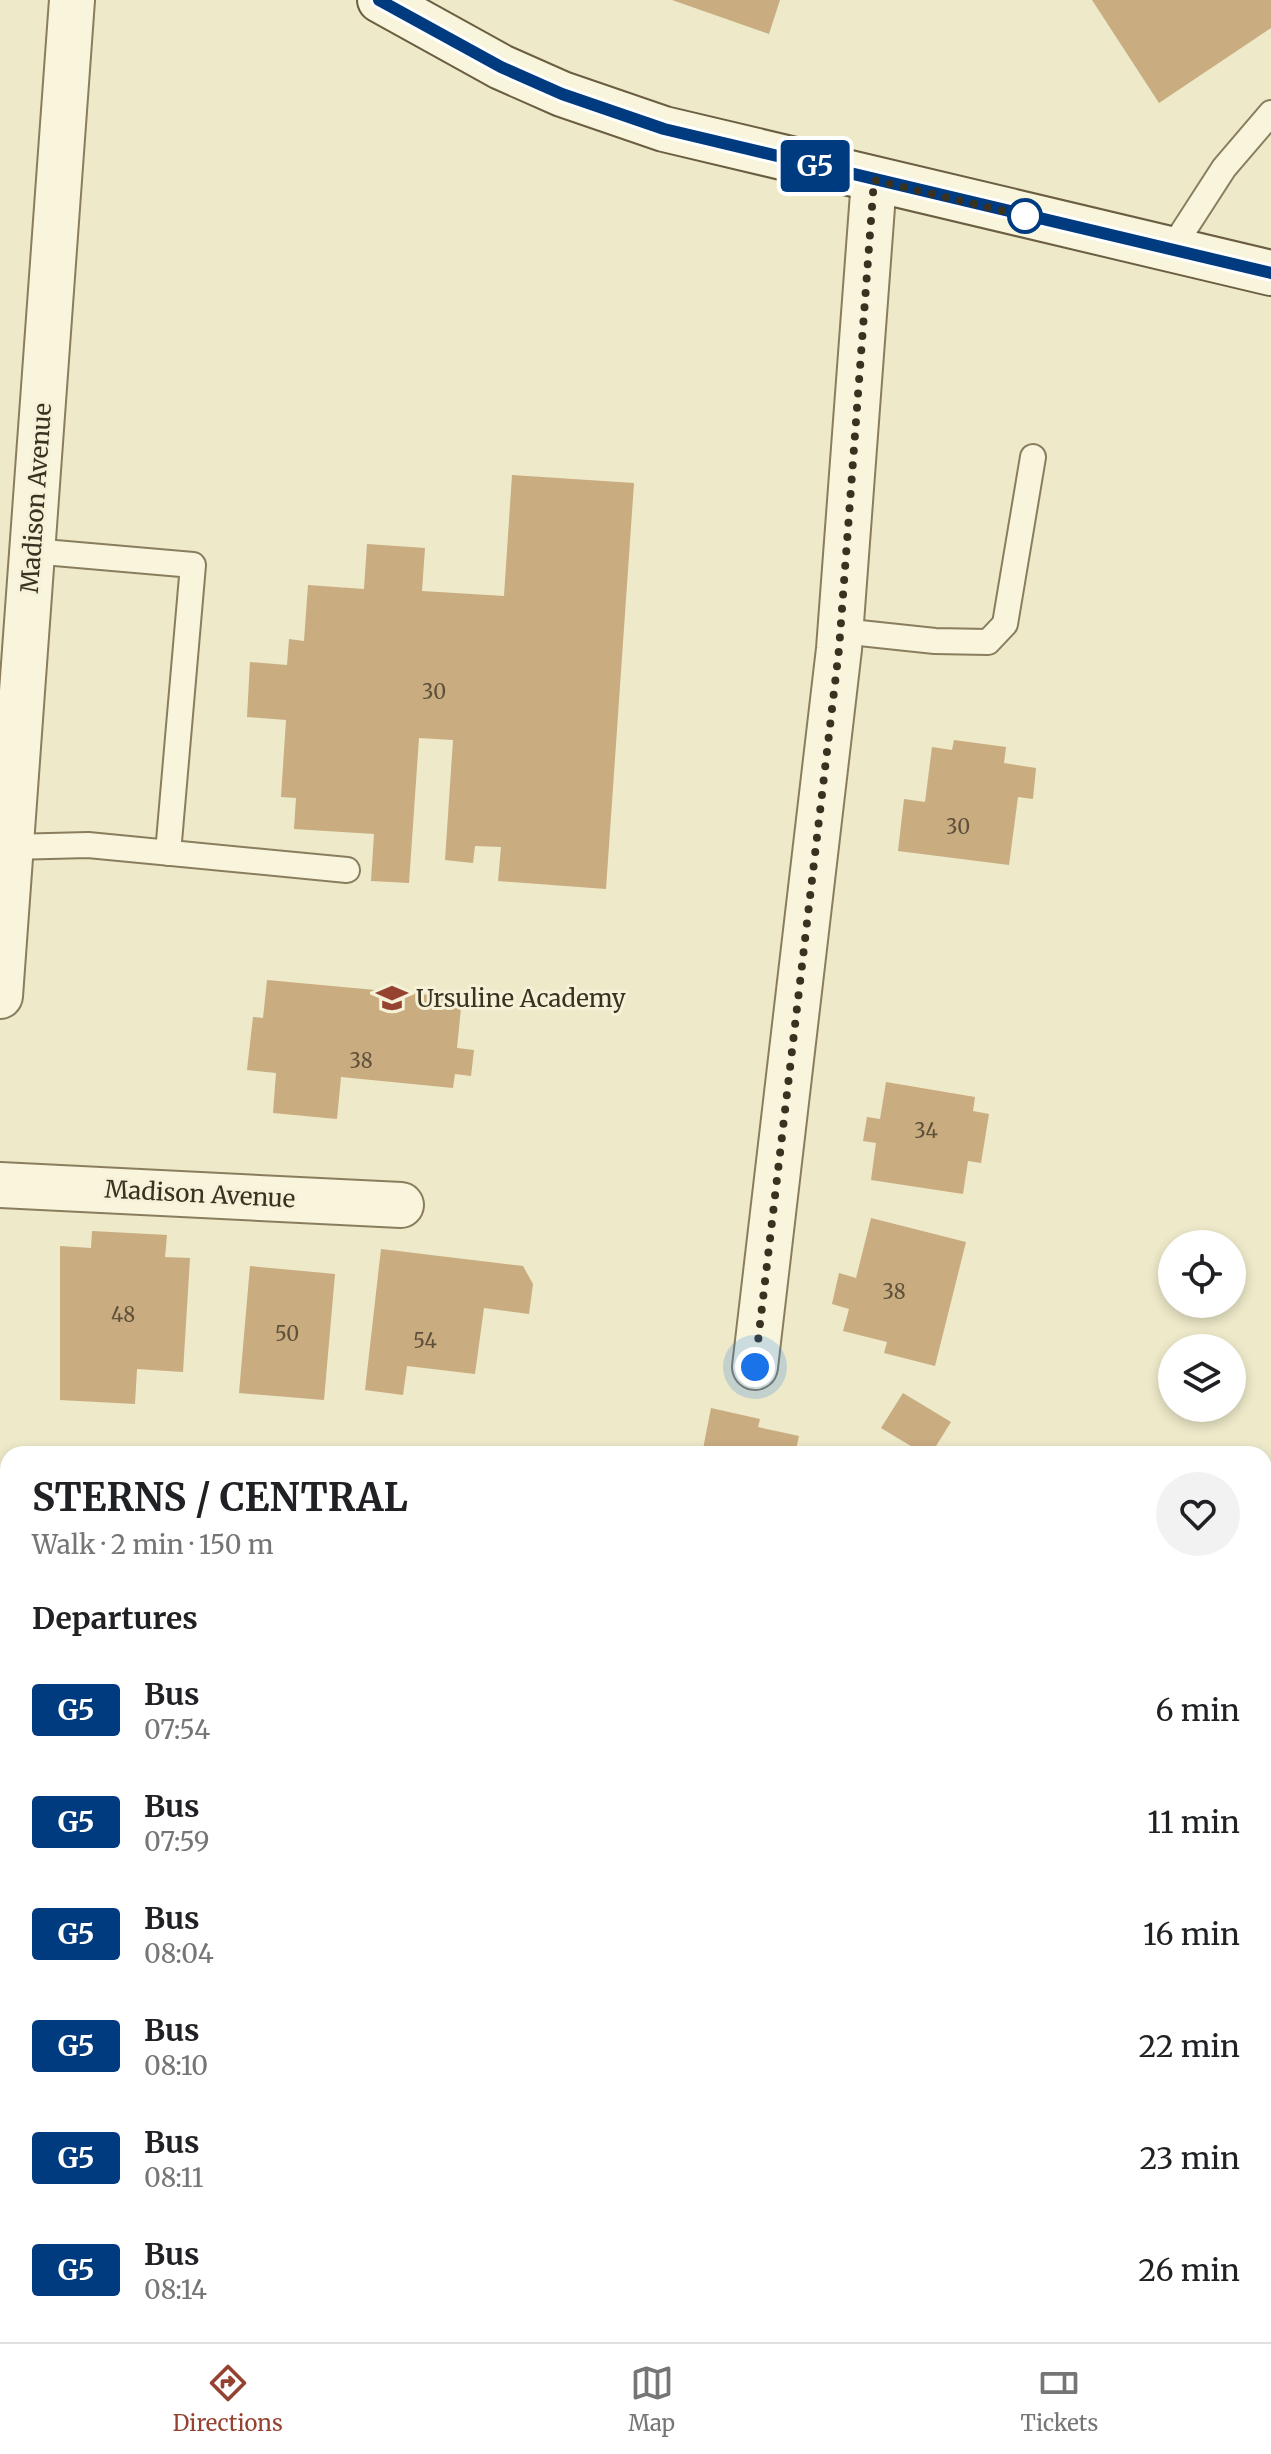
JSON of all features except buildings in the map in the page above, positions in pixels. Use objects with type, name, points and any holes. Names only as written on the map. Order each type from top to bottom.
[{"type":"street","name":"Madison Avenue","points":[[0,996],[72,0]]},
{"type":"street","points":[[380,0],[501,67],[562,94],[664,129],[1271,273]]},
{"type":"street","points":[[755,1367],[841,631],[874,180]]},
{"type":"street","name":"Madison Avenue","points":[[0,1185],[401,1205]]},
{"type":"lane","points":[[1171,250],[1224,168],[1271,113]]},
{"type":"lane","points":[[841,631],[935,641],[988,642],[1005,624],[1033,457]]},
{"type":"lane","points":[[32,551],[193,565],[168,853]]},
{"type":"lane","points":[[11,847],[88,845],[347,870]]},
{"type":"bus line","name":"G5","points":[[379,0],[501,67],[562,94],[664,129],[1271,273]]},
{"type":"place","name":"Ursuline Academy","points":[[392,998]]},
{"type":"route","points":[[755,1367],[839,649],[874,180],[1025,216]]}]
